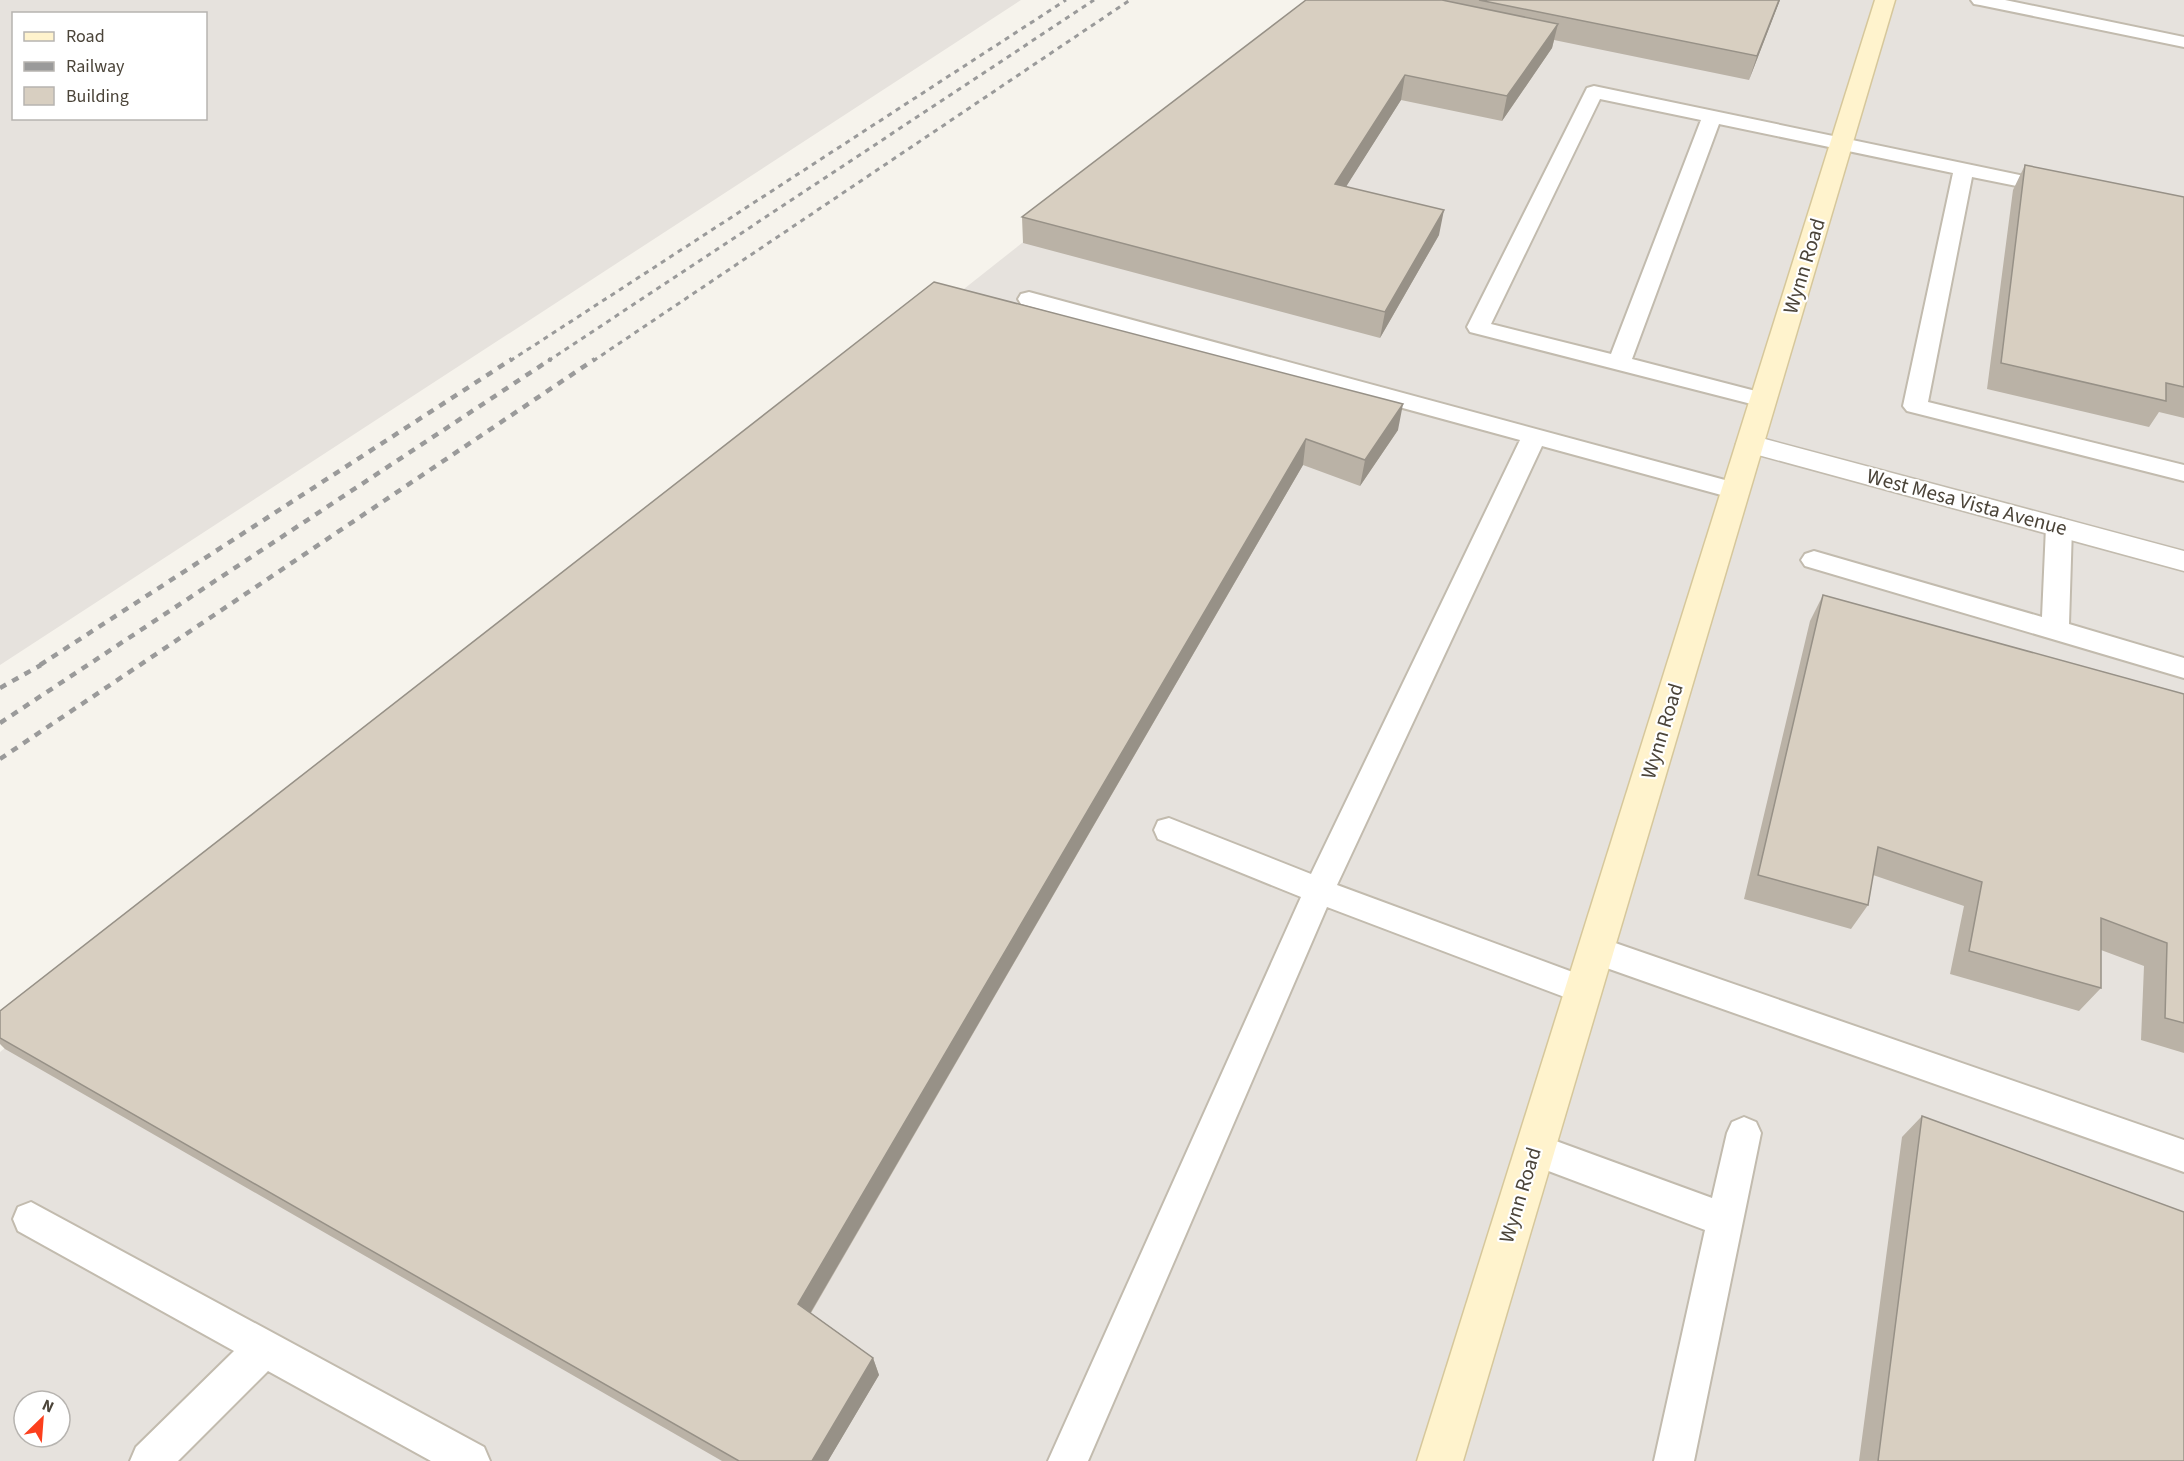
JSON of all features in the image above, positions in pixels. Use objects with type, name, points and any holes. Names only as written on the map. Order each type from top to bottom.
[{"type":"street","name":"Wynn Road","points":[[1440,1461],[1885,0]]},
{"type":"street","name":"West Mesa Vista Avenue","points":[[1750,444],[2184,561]]},
{"type":"lane","points":[[1980,0],[2184,42]]},
{"type":"lane","points":[[1763,400],[1478,327],[1594,92],[2080,193]]},
{"type":"lane","points":[[1619,363],[1712,116]]},
{"type":"lane","points":[[1964,169],[1915,406],[2184,473]]},
{"type":"lane","points":[[1029,299],[1736,491]]},
{"type":"lane","points":[[1068,1461],[1319,891],[1534,437]]},
{"type":"lane","points":[[2055,630],[2059,527]]},
{"type":"lane","points":[[1814,560],[2184,668]]},
{"type":"lane","points":[[1169,830],[1319,891],[1583,990]]},
{"type":"lane","points":[[1595,950],[2184,1156]]},
{"type":"lane","points":[[1674,1461],[1744,1133]]},
{"type":"lane","points":[[1534,1149],[1725,1220]]},
{"type":"lane","points":[[31,1219],[470,1461]]},
{"type":"lane","points":[[150,1461],[264,1348]]},
{"type":"shaded area","points":[[0,0],[1021,0],[0,665]]},
{"type":"shaded area","points":[[1329,0],[2184,0],[2184,1461],[0,1461],[0,1052]]},
{"type":"building","points":[[1306,0],[1442,0],[1558,24],[1507,96],[1405,75],[1335,184],[1444,210],[1385,312],[1022,217]]},
{"type":"building","points":[[1479,0],[1779,0],[1757,56]]},
{"type":"building","points":[[2025,165],[2184,197],[2184,387],[2166,383],[2166,401],[2001,363]]},
{"type":"building","points":[[934,282],[1403,404],[1365,460],[1306,439],[798,1304],[873,1358],[812,1461],[739,1461],[0,1038],[0,1011]]},
{"type":"building","points":[[1823,595],[2184,694],[2184,1023],[2165,1018],[2167,943],[2101,918],[2101,988],[1969,951],[1982,882],[1878,847],[1868,905],[1758,875]]},
{"type":"building","points":[[1922,1116],[2184,1212],[2184,1461],[1878,1461]]},
{"type":"railway","points":[[510,361],[1066,0]]},
{"type":"railway","points":[[548,361],[1094,0]]},
{"type":"railway","points":[[593,361],[1130,0]]},
{"type":"railway","points":[[40,665],[512,359]]},
{"type":"railway","points":[[0,723],[551,359]]},
{"type":"railway","points":[[0,759],[595,359]]},
{"type":"railway","points":[[0,688],[41,665]]}]
